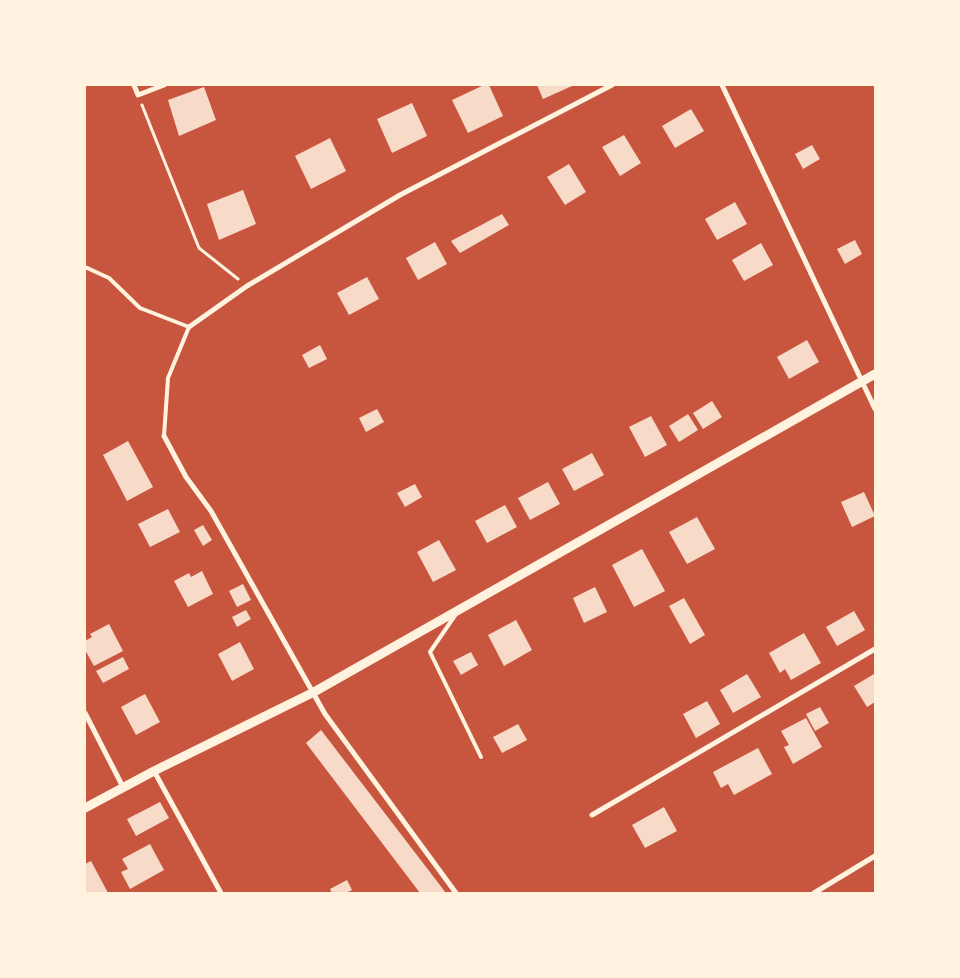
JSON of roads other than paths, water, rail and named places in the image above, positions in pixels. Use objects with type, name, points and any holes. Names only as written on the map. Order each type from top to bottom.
[{"type":"street","points":[[134,85],[138,95],[164,85]]},
{"type":"street","points":[[189,327],[247,286],[400,195],[612,85]]},
{"type":"street","points":[[722,85],[875,409]]},
{"type":"street","points":[[85,808],[154,771],[314,692],[875,374]]},
{"type":"street","points":[[164,436],[186,477],[211,511],[325,714],[456,893]]},
{"type":"street","points":[[592,815],[875,649]]},
{"type":"street","points":[[85,713],[124,787]]},
{"type":"street","points":[[154,771],[221,893]]},
{"type":"street","points":[[814,893],[875,856]]},
{"type":"lane","points":[[85,267],[109,278],[140,308],[189,327],[168,378],[164,436]]},
{"type":"lane","points":[[460,608],[430,652],[481,757]]}]
